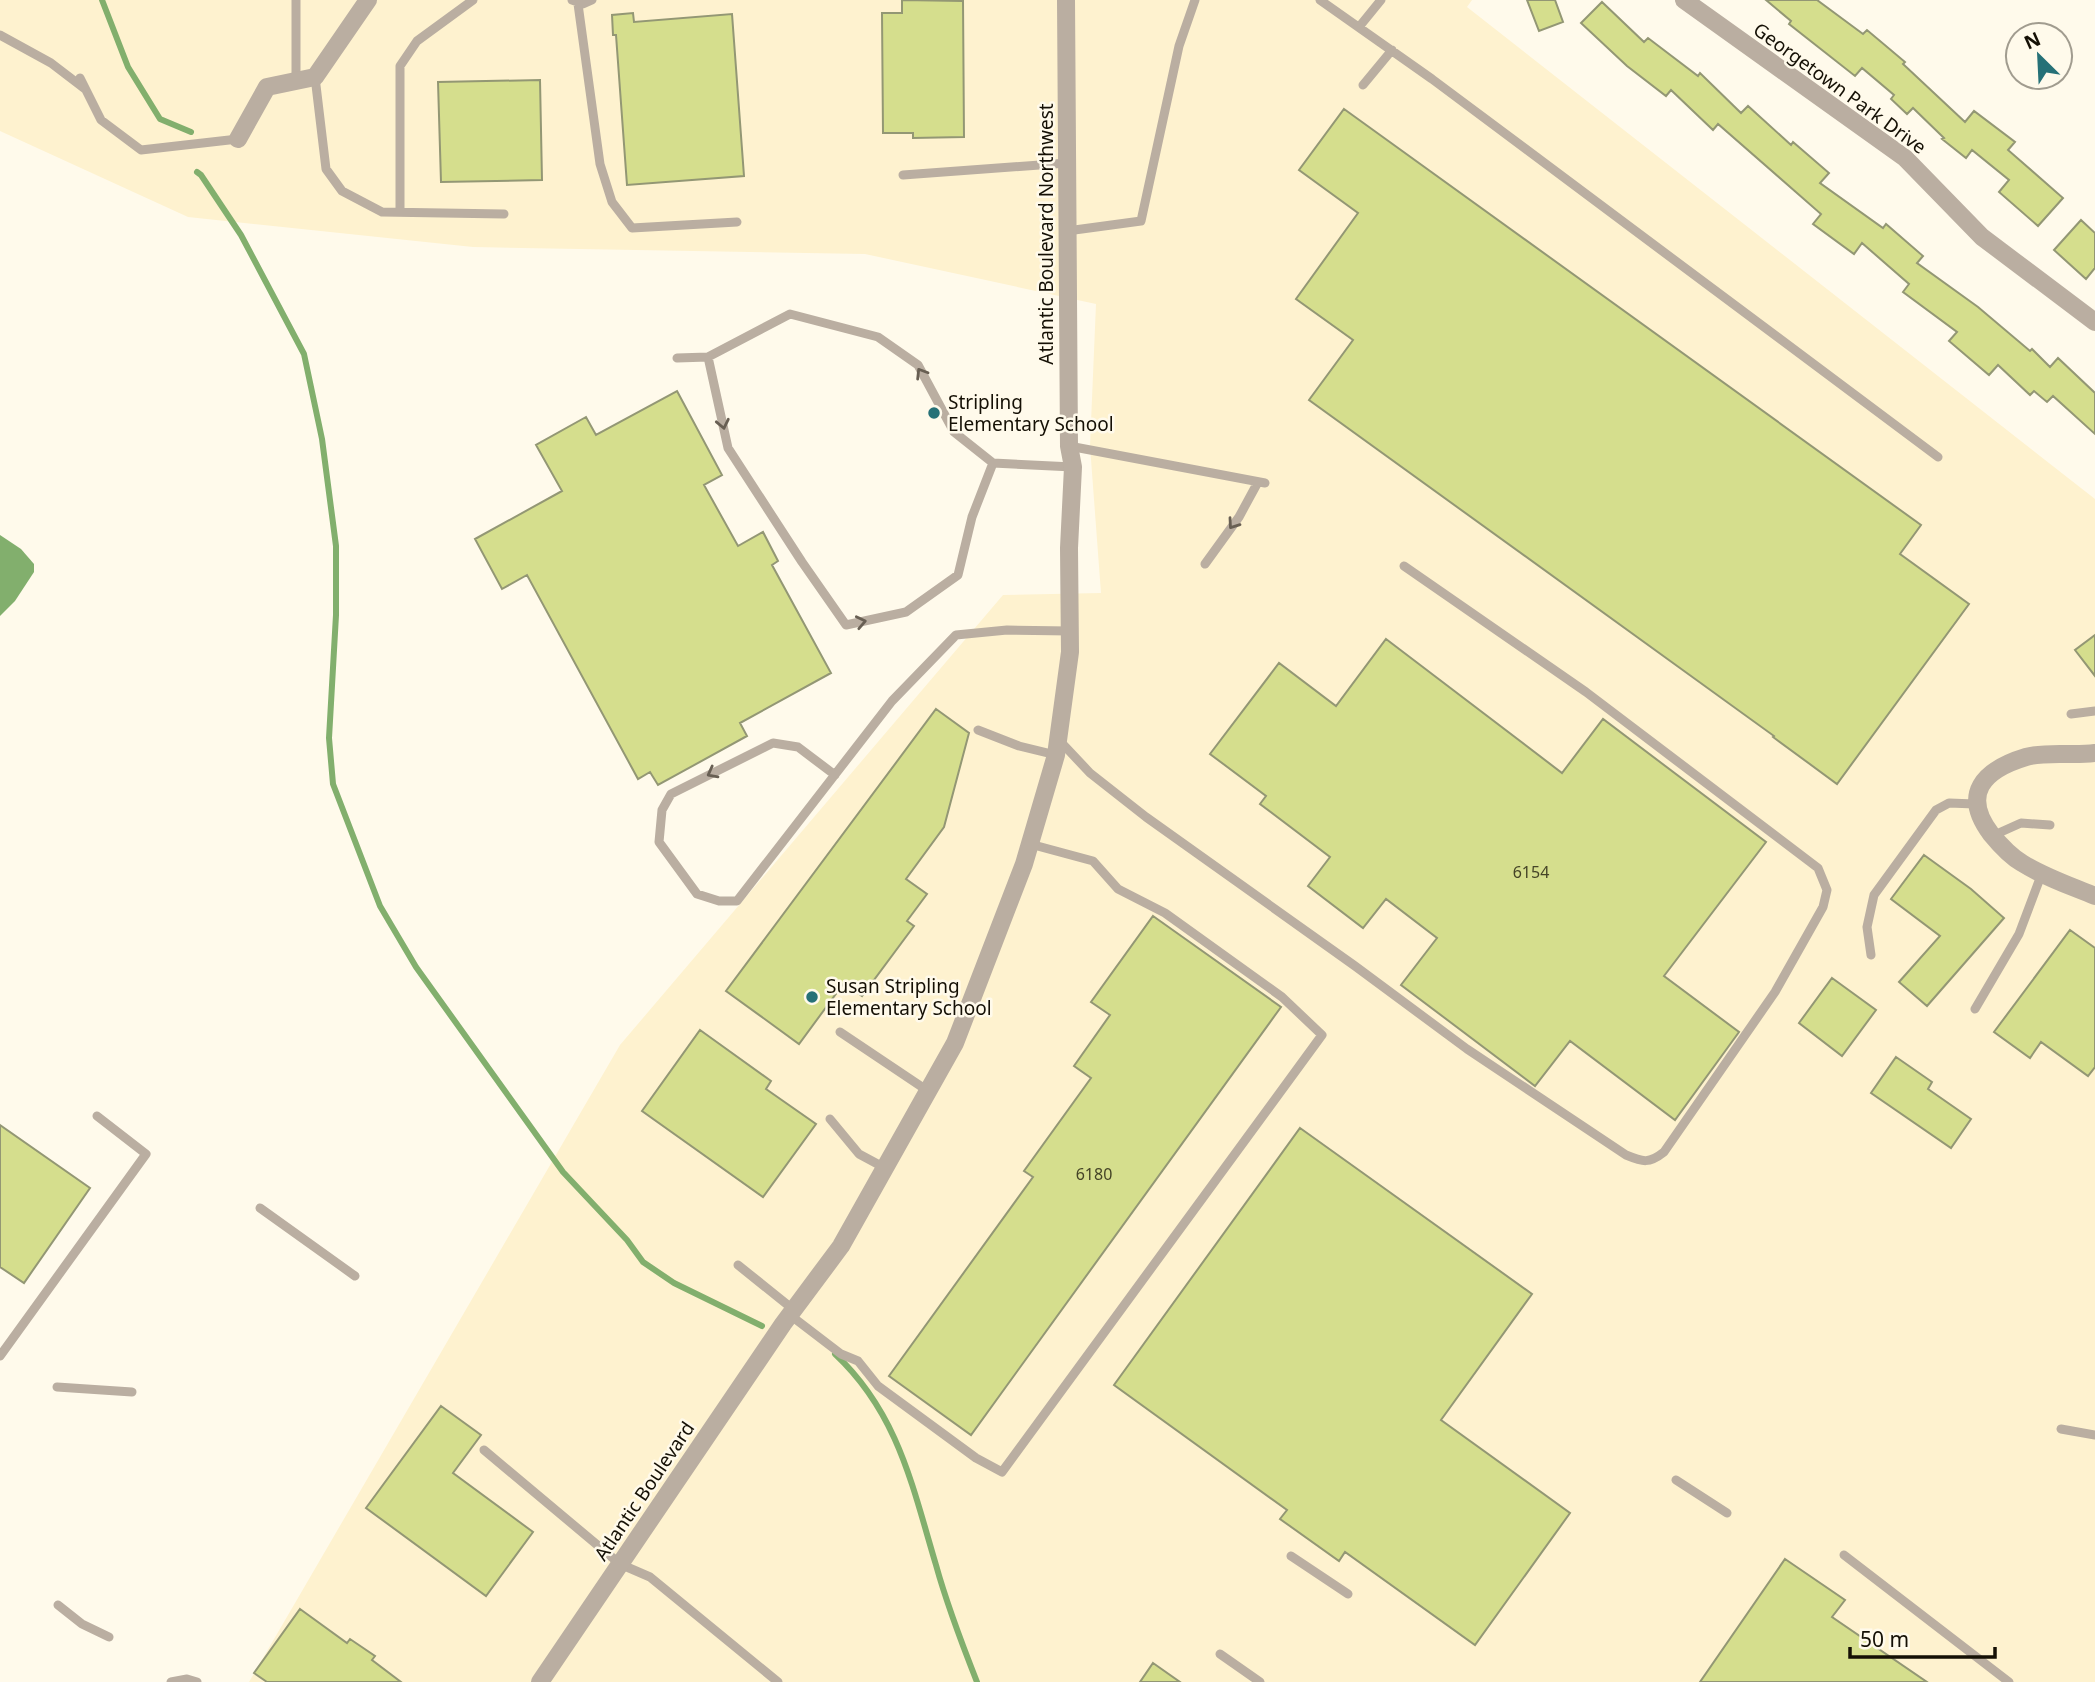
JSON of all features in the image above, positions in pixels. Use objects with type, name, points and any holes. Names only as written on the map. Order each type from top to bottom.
[{"type":"street","points":[[238,139],[267,87],[315,77],[368,0]]},
{"type":"street","name":"Atlantic Boulevard Northwest","points":[[789,1316],[841,1246],[955,1043],[1030,844],[1057,747],[1070,652],[1069,548],[1073,467],[1069,446],[1066,0]]},
{"type":"street","name":"Georgetown Park Drive","points":[[1684,0],[1905,158],[1982,237],[2095,322]]},
{"type":"street","points":[[2095,753],[2027,757],[2007,764],[1987,778],[1978,789],[1975,804],[1983,823],[1993,836],[2022,863],[2095,896]]},
{"type":"street","name":"Atlantic Boulevard","points":[[540,1682],[789,1316]]},
{"type":"lane","points":[[296,0],[296,81]]},
{"type":"lane","points":[[400,212],[400,66],[417,41],[473,0]]},
{"type":"lane","points":[[592,0],[587,3],[575,2],[600,164],[612,202],[632,228],[737,222]]},
{"type":"lane","points":[[1068,231],[1141,221],[1179,46],[1195,0]]},
{"type":"lane","points":[[1320,0],[1392,50],[1938,457]]},
{"type":"lane","points":[[1359,27],[1381,0]]},
{"type":"lane","points":[[0,35],[51,64],[86,90]]},
{"type":"lane","points":[[1363,85],[1392,50]]},
{"type":"lane","points":[[315,77],[326,169],[342,191],[382,212],[504,214]]},
{"type":"lane","points":[[80,78],[101,120],[141,150],[238,139]]},
{"type":"lane","points":[[903,175],[1067,163]]},
{"type":"lane","points":[[677,358],[708,357],[790,314],[878,337],[918,365],[954,432],[993,463],[1073,467]]},
{"type":"lane","points":[[708,357],[728,448],[846,625],[906,612],[958,575],[972,517],[993,463]]},
{"type":"lane","points":[[1069,446],[1261,482],[1205,564]]},
{"type":"lane","points":[[978,730],[1019,746],[1057,747],[1146,817],[1356,966],[1467,1049],[1626,1155],[1644,1163],[1654,1160],[1664,1152],[1775,992],[1823,907],[1827,890],[1824,878],[1818,868],[1586,692],[1405,566]]},
{"type":"lane","points":[[835,775],[798,747],[774,743],[671,794],[662,810],[659,842],[697,894],[719,901],[737,901],[835,775],[892,701],[956,635],[1007,630],[1070,631]]},
{"type":"lane","points":[[2071,714],[2095,711]]},
{"type":"lane","points":[[1871,955],[1867,927],[1874,895],[1936,810],[1949,803],[1975,804]]},
{"type":"lane","points":[[1993,836],[2021,823],[2050,825]]},
{"type":"lane","points":[[738,1265],[789,1316],[841,1354],[858,1360],[878,1386],[976,1458],[1002,1472],[1322,1035],[1271,989],[1165,914],[1118,889],[1094,861],[1030,844]]},
{"type":"lane","points":[[1975,1009],[2019,934],[2042,873]]},
{"type":"lane","points":[[840,1032],[928,1091]]},
{"type":"lane","points":[[0,1356],[146,1154],[97,1116]]},
{"type":"lane","points":[[830,1119],[859,1154],[885,1168]]},
{"type":"lane","points":[[260,1208],[355,1276]]},
{"type":"lane","points":[[57,1387],[132,1392]]},
{"type":"lane","points":[[2061,1429],[2095,1435]]},
{"type":"lane","points":[[484,1450],[620,1564],[650,1577],[778,1682]]},
{"type":"lane","points":[[1676,1480],[1727,1513]]},
{"type":"lane","points":[[1844,1555],[2009,1682]]},
{"type":"lane","points":[[1291,1556],[1349,1594]]},
{"type":"lane","points":[[58,1605],[82,1624],[109,1637]]},
{"type":"lane","points":[[1220,1654],[1260,1682]]},
{"type":"lane","points":[[171,1682],[187,1679],[197,1682]]},
{"type":"shaded area","points":[[0,0],[1472,0],[1467,7],[2095,499],[2095,1682],[249,1682],[620,1045],[1003,595],[1101,593],[1090,446],[1096,304],[865,254],[473,247],[188,217],[0,131]]},
{"type":"shaded area","points":[[0,535],[21,549],[34,564],[34,572],[15,601],[0,616]]},
{"type":"building","points":[[902,0],[963,1],[964,137],[913,138],[913,133],[883,133],[882,13],[902,13]]},
{"type":"building","points":[[1527,0],[1555,0],[1563,22],[1539,31]]},
{"type":"building","points":[[1766,0],[1817,0],[1863,34],[1867,30],[1905,62],[1903,64],[1965,122],[1974,111],[2015,142],[2008,150],[2063,198],[2038,226],[1999,192],[2009,180],[1972,150],[1966,158],[1942,139],[1944,138],[1913,108],[1907,114],[1891,99],[1894,95],[1862,68],[1855,76],[1789,24],[1791,21]]},
{"type":"building","points":[[1602,2],[1644,42],[1648,38],[1698,76],[1700,73],[1741,113],[1748,106],[1791,145],[1793,142],[1829,173],[1820,183],[1883,228],[1886,224],[1923,256],[1917,263],[1978,307],[2030,351],[2032,349],[2050,367],[2058,358],[2095,393],[2095,434],[2053,396],[2047,402],[2034,391],[2030,395],[1998,365],[1989,375],[1949,341],[1957,332],[1903,292],[1909,284],[1862,243],[1854,254],[1813,224],[1821,214],[1718,124],[1713,130],[1671,90],[1666,96],[1627,66],[1581,23]]},
{"type":"building","points":[[633,13],[634,22],[732,14],[744,176],[627,185],[616,35],[613,35],[612,15]]},
{"type":"building","points":[[540,80],[542,180],[441,182],[438,82]]},
{"type":"building","points":[[1344,109],[1921,525],[1900,554],[1969,604],[1837,784],[1309,400],[1353,340],[1296,299],[1358,213],[1299,170]]},
{"type":"building","points":[[2081,220],[2095,233],[2095,268],[2086,279],[2054,250]]},
{"type":"building","points":[[677,391],[722,475],[704,485],[738,546],[763,532],[778,561],[772,565],[831,673],[740,723],[747,736],[658,785],[650,772],[638,779],[527,575],[502,589],[475,539],[562,491],[536,445],[586,417],[596,435]]},
{"type":"building","points":[[2095,635],[2095,676],[2075,650]]},
{"type":"building","points":[[1386,639],[1562,773],[1603,719],[1766,842],[1664,976],[1739,1032],[1675,1120],[1570,1041],[1535,1086],[1401,985],[1437,938],[1386,899],[1363,928],[1308,886],[1330,857],[1260,804],[1266,796],[1210,754],[1279,663],[1336,706]]},
{"type":"building","points":[[936,709],[969,733],[944,827],[906,879],[927,894],[907,921],[914,926],[862,996],[844,983],[799,1044],[726,991]]},
{"type":"building","points":[[1924,855],[1971,889],[2004,918],[1927,1006],[1899,982],[1940,936],[1891,899]]},
{"type":"building","points":[[1153,916],[1281,1007],[971,1435],[889,1376],[1033,1177],[1024,1171],[1091,1078],[1074,1066],[1110,1015],[1091,1002]]},
{"type":"building","points":[[2070,930],[2095,948],[2095,1067],[2088,1076],[2041,1042],[2030,1058],[1994,1032]]},
{"type":"building","points":[[1832,978],[1876,1010],[1842,1056],[1799,1023]]},
{"type":"building","points":[[700,1030],[771,1081],[766,1089],[816,1124],[763,1197],[642,1111]]},
{"type":"building","points":[[1896,1057],[1932,1082],[1928,1089],[1971,1119],[1951,1148],[1871,1093]]},
{"type":"building","points":[[0,1125],[90,1188],[24,1283],[0,1267]]},
{"type":"building","points":[[1300,1128],[1532,1294],[1441,1420],[1570,1513],[1475,1645],[1345,1552],[1339,1561],[1280,1519],[1287,1510],[1114,1385]]},
{"type":"building","points":[[441,1406],[481,1435],[453,1473],[533,1532],[486,1596],[366,1508]]},
{"type":"building","points":[[1785,1559],[1845,1600],[1832,1617],[1927,1682],[1700,1682]]},
{"type":"building","points":[[300,1609],[347,1643],[350,1639],[375,1656],[372,1660],[401,1682],[267,1682],[254,1673]]},
{"type":"building","points":[[1153,1663],[1180,1682],[1140,1682]]},
{"type":"waterway","points":[[102,0],[128,67],[160,119],[191,132]]},
{"type":"waterway","points":[[197,172],[241,235],[304,354],[322,439],[336,546],[336,615],[329,738],[333,784],[380,906],[416,967],[563,1172],[627,1240],[643,1262],[674,1283],[762,1326]]},
{"type":"waterway","points":[[835,1354],[874,1401],[900,1452],[950,1610],[977,1682]]},
{"type":"place","name":"Stripling Elementary School","points":[[934,413]]},
{"type":"place","name":"Susan Stripling Elementary School","points":[[812,997]]}]
